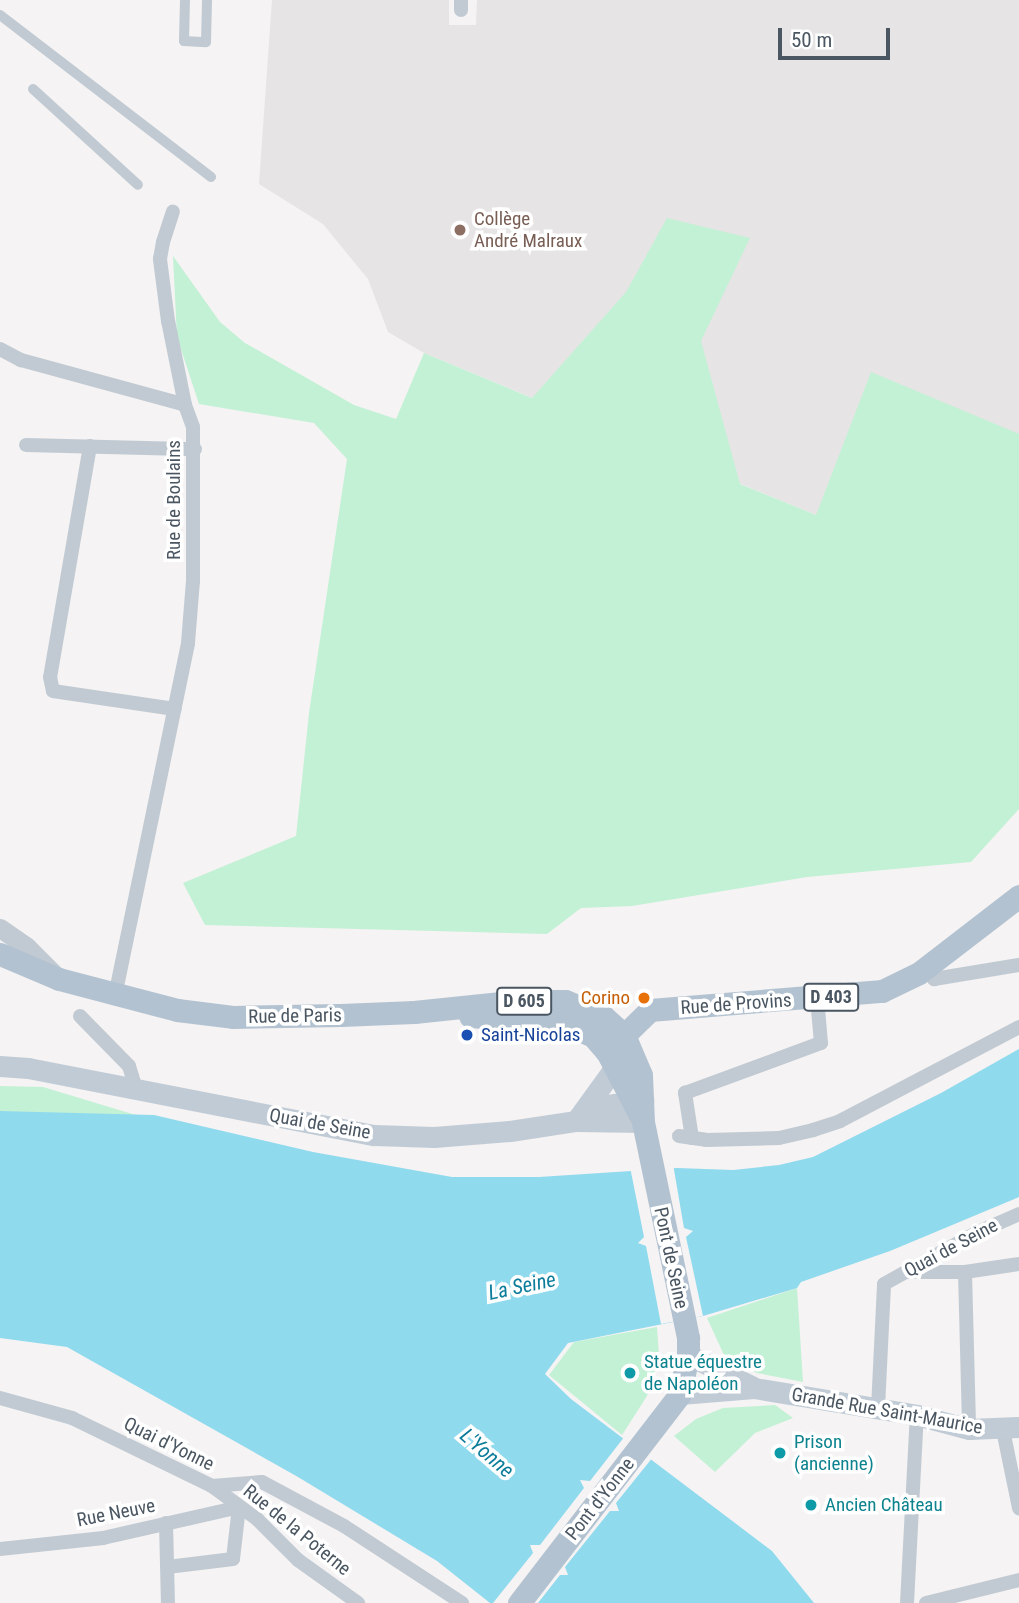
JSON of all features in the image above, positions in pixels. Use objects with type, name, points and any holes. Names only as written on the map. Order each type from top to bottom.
[{"type":"main road","name":"Rue de Provins","points":[[611,1060],[624,1035],[650,1010],[882,991],[926,968],[1019,896]]},
{"type":"main road","name":"D 605","points":[[0,954],[59,979],[115,996]]},
{"type":"main road","name":"Rue de Paris","points":[[115,996],[177,1010],[233,1017],[414,1012],[518,1001],[565,1001],[604,1017],[624,1035],[641,1075],[640,1108]]},
{"type":"main road","name":"Rue de Paris","points":[[414,1012],[565,1024],[593,1036],[640,1108]]},
{"type":"main road","points":[[581,1115],[611,1060]]},
{"type":"main road","name":"Quai de Seine","points":[[0,1066],[374,1135],[433,1137],[510,1131],[581,1115],[640,1108]]},
{"type":"main road","name":"Pont de Seine","points":[[640,1108],[684,1320],[688,1355],[680,1394]]},
{"type":"main road","points":[[688,1355],[754,1388]]},
{"type":"main road","points":[[680,1394],[754,1388]]},
{"type":"main road","name":"Grande Rue Saint-Maurice","points":[[754,1388],[917,1415],[969,1429],[1011,1428]]},
{"type":"main road","name":"Pont d'Yonne","points":[[519,1603],[680,1394]]},
{"type":"street","points":[[185,0],[184,41],[206,42],[206,0]]},
{"type":"street","points":[[0,15],[211,177]]},
{"type":"street","points":[[33,89],[138,185]]},
{"type":"street","name":"Rue de Boulains","points":[[115,996],[188,643],[191,604],[195,449],[193,427],[168,321],[160,259],[173,212]]},
{"type":"street","points":[[0,349],[21,360],[186,405]]},
{"type":"street","points":[[26,445],[195,449]]},
{"type":"street","points":[[90,446],[50,677],[53,691],[175,709]]},
{"type":"street","points":[[0,928],[26,946],[59,979]]},
{"type":"street","points":[[926,968],[934,979],[1019,965]]},
{"type":"street","points":[[817,998],[821,1043],[685,1093],[685,1137],[779,1138],[813,1130],[840,1121],[1019,1027]]},
{"type":"street","points":[[80,1016],[129,1066],[136,1089]]},
{"type":"street","name":"Quai de Seine","points":[[878,1408],[884,1284],[976,1233],[1019,1213]]},
{"type":"street","points":[[904,1272],[965,1272],[1019,1264]]},
{"type":"street","points":[[965,1272],[969,1429]]},
{"type":"street","name":"Quai d'Yonne","points":[[0,1398],[72,1418],[212,1486],[262,1482],[344,1526],[462,1603]]},
{"type":"street","points":[[907,1603],[917,1415]]},
{"type":"street","points":[[1011,1428],[1019,1508]]},
{"type":"street","name":"Rue de la Poterne","points":[[212,1486],[257,1519],[298,1560],[358,1603]]},
{"type":"street","points":[[167,1567],[233,1559],[239,1507]]},
{"type":"street","name":"Rue Neuve","points":[[0,1549],[103,1538],[239,1507]]},
{"type":"street","points":[[166,1522],[168,1603]]},
{"type":"street","points":[[926,1603],[1019,1580]]},
{"type":"shaded area","points":[[272,0],[449,0],[449,25],[476,25],[477,0],[1019,0],[1019,436],[816,515],[424,353],[388,332],[368,279],[323,224],[259,184]]},
{"type":"green space","points":[[667,218],[750,238],[701,341],[740,484],[816,515],[871,372],[1019,434],[1019,809],[971,862],[807,877],[632,906],[581,908],[547,934],[205,925],[183,883],[296,836],[309,713],[347,459],[314,423],[199,404],[177,337],[173,256],[220,322],[245,343],[354,405],[396,419],[424,353],[532,398],[626,292]]},
{"type":"green space","points":[[0,1086],[43,1087],[149,1119],[0,1119]]},
{"type":"green space","points":[[797,1288],[803,1382],[757,1373],[724,1355],[707,1318]]},
{"type":"green space","points":[[657,1327],[659,1356],[647,1396],[622,1435],[549,1375],[574,1342]]},
{"type":"green space","points":[[775,1405],[793,1418],[755,1433],[715,1472],[674,1436],[696,1419],[723,1408]]},
{"type":"water","points":[[1019,1049],[1019,1197],[890,1251],[801,1282],[797,1288],[703,1316],[568,1343],[545,1374],[571,1399],[772,1551],[814,1603],[490,1603],[437,1561],[298,1477],[67,1347],[0,1338],[0,1111],[154,1115],[313,1152],[452,1177],[539,1177],[677,1168],[733,1170],[779,1165],[813,1157],[941,1093]]},
{"type":"pier","points":[[673,1164],[684,1228],[693,1231],[686,1237],[703,1316],[661,1324],[646,1246],[638,1243],[644,1237],[630,1167]]},
{"type":"pier","points":[[625,1436],[653,1457],[616,1503],[619,1511],[610,1511],[565,1567],[568,1575],[560,1575],[538,1603],[493,1603],[533,1553],[530,1545],[540,1545],[584,1488],[580,1480],[590,1481]]},
{"type":"place","name":"Collège André Malraux","points":[[460,230]]},
{"type":"place","name":"Corino","points":[[644,998]]},
{"type":"place","name":"Saint-Nicolas","points":[[467,1035]]},
{"type":"place","name":"Statue équestre de Napoléon","points":[[630,1373]]},
{"type":"place","name":"Prison (ancienne)","points":[[780,1453]]},
{"type":"place","name":"Ancien Château","points":[[811,1505]]},
{"type":"water label","name":"La Seine","points":[[522,1286]]},
{"type":"water label","name":"L'Yonne","points":[[487,1453]]}]
